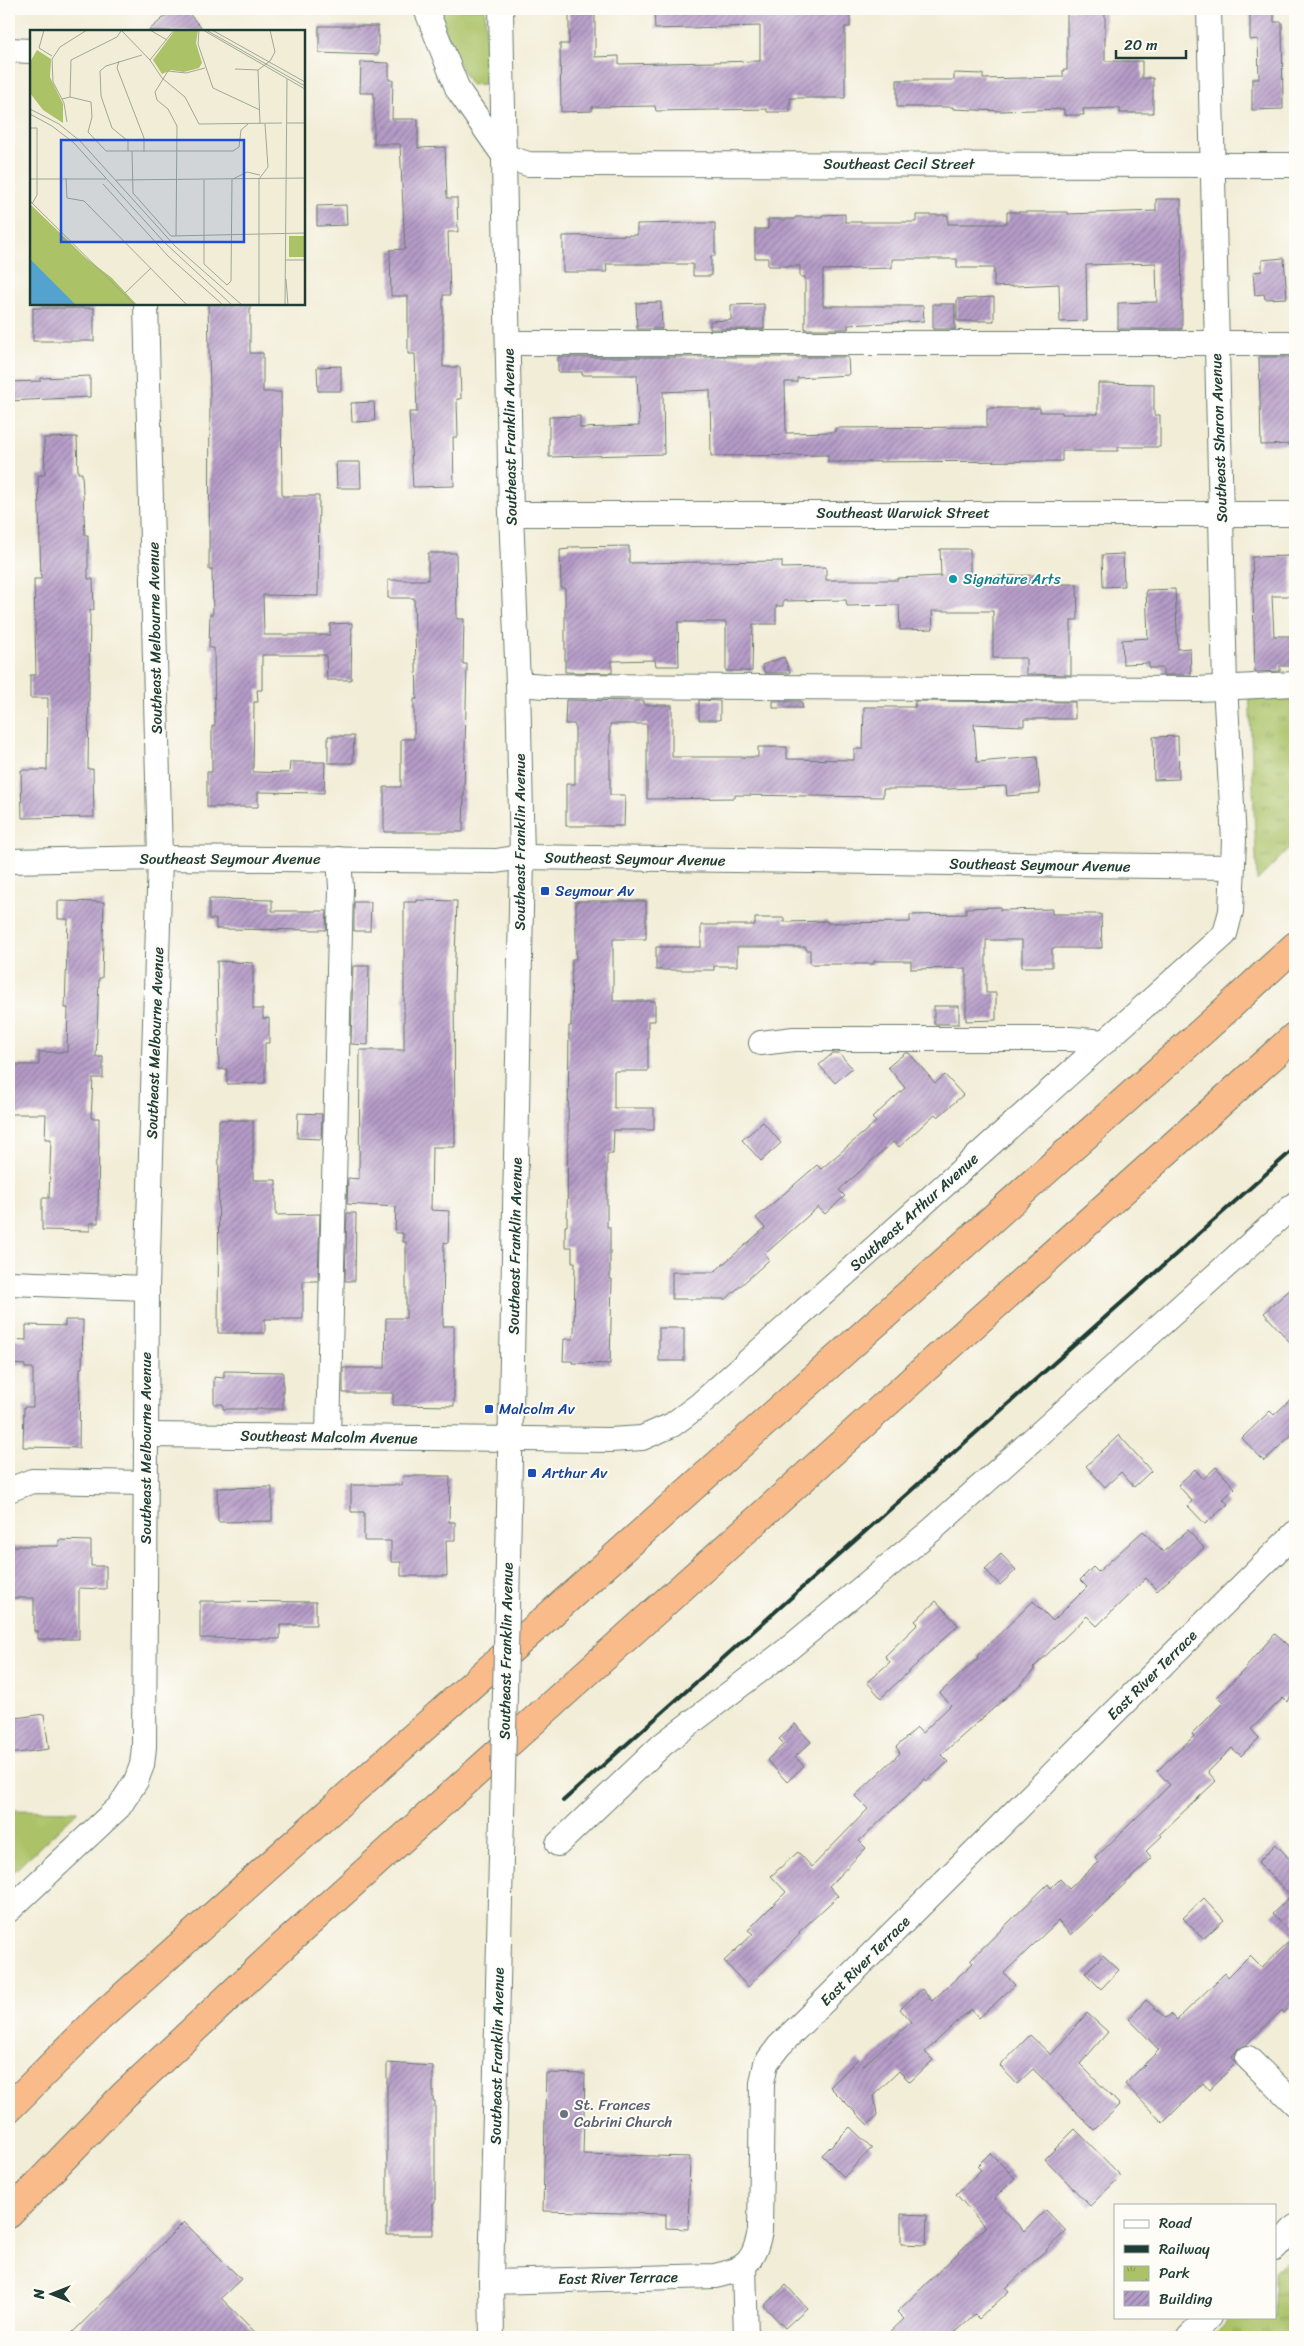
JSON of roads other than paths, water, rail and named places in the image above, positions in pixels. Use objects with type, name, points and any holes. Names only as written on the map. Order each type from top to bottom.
[{"type":"highway","points":[[9,2108],[99,2018],[1295,946]]},
{"type":"highway","points":[[9,2214],[124,2095],[283,1946],[1295,1036]]},
{"type":"street","points":[[426,9],[458,90],[504,156]]},
{"type":"street","name":"Southeast Franklin Avenue","points":[[492,2337],[491,2282],[512,1440],[522,857],[518,684],[511,514],[501,9]]},
{"type":"street","name":"Southeast Sharon Avenue","points":[[1209,9],[1225,686],[1234,840],[1231,868]]},
{"type":"street","points":[[9,50],[30,51]]},
{"type":"street","name":"Southeast Cecil Street","points":[[504,156],[528,164],[1295,165]]},
{"type":"street","name":"Southeast Melbourne Avenue","points":[[9,1910],[119,1808],[136,1781],[142,1765],[144,1747],[147,1288],[160,858],[146,305]]},
{"type":"street","points":[[508,343],[1295,343]]},
{"type":"street","name":"Southeast Warwick Street","points":[[511,514],[1295,514]]},
{"type":"street","points":[[518,684],[546,686],[1198,689],[1225,686],[1295,684]]},
{"type":"street","name":"Southeast Seymour Avenue","points":[[9,860],[160,858],[496,860],[522,857],[1231,868]]},
{"type":"street","points":[[328,1436],[341,887],[339,859]]},
{"type":"street","name":"Southeast Arthur Avenue","points":[[512,1440],[642,1438],[672,1426],[699,1405],[1225,934],[1231,911],[1231,868]]},
{"type":"street","points":[[761,1043],[794,1039],[1071,1039],[1105,1042]]},
{"type":"street","points":[[558,1844],[663,1744],[788,1649],[933,1529],[1295,1204]]},
{"type":"street","points":[[9,1283],[147,1288]]},
{"type":"street","name":"Southeast Malcolm Avenue","points":[[145,1435],[512,1440]]},
{"type":"street","points":[[9,1490],[32,1481],[146,1483]]},
{"type":"street","name":"East River Terrace","points":[[491,2282],[715,2276],[731,2273],[744,2266],[756,2252],[760,2231],[762,2083],[766,2063],[779,2046],[1295,1533]]},
{"type":"street","points":[[1248,2058],[1295,2104]]},
{"type":"street","points":[[1276,2248],[1295,2227]]},
{"type":"street","points":[[744,2266],[746,2337]]},
{"type":"street","points":[[1189,2337],[1209,2318]]},
{"type":"railway","points":[[563,1801],[1295,1148]]},
{"type":"place","name":"Signature Arts","points":[[953,579]]},
{"type":"place","name":"Seymour Av","points":[[545,891]]},
{"type":"place","name":"Malcolm Av","points":[[489,1409]]},
{"type":"place","name":"Arthur Av","points":[[532,1473]]},
{"type":"place","name":"St. Frances Cabrini Church","points":[[564,2114]]}]
